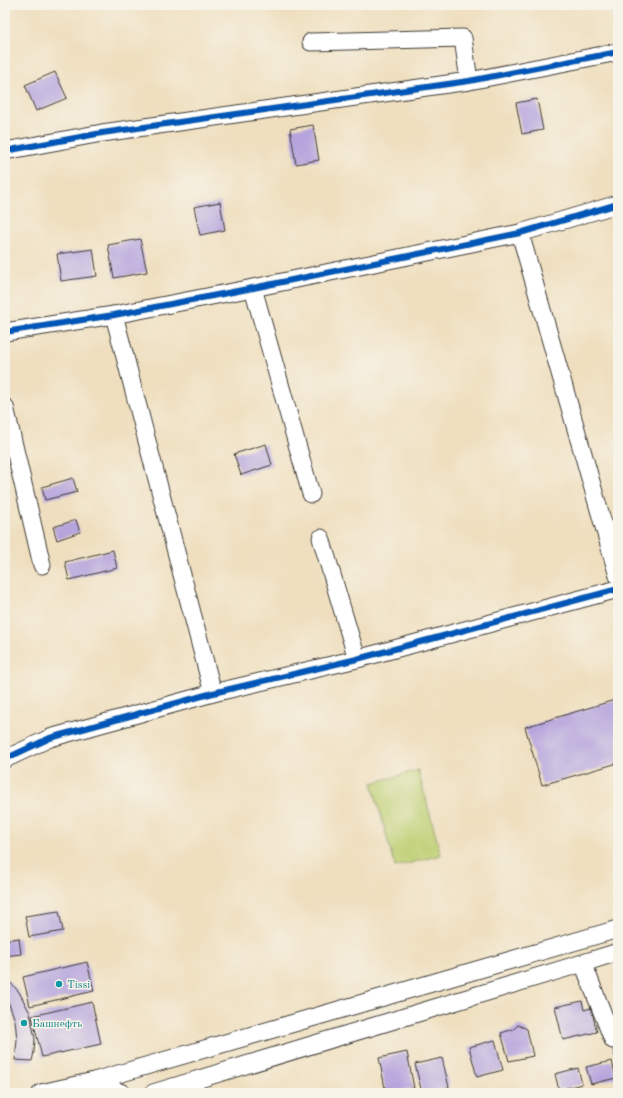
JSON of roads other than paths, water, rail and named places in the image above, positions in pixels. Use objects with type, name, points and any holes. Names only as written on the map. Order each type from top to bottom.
[{"type":"street","points":[[311,42],[462,38],[469,82]]},
{"type":"street","points":[[5,151],[102,134],[469,82],[618,52]]},
{"type":"street","points":[[5,332],[114,315],[520,233],[618,204]]},
{"type":"street","points":[[520,233],[618,576]]},
{"type":"street","points":[[253,288],[312,494]]},
{"type":"street","points":[[114,315],[213,693]]},
{"type":"street","points":[[5,407],[42,565]]},
{"type":"street","points":[[321,538],[357,659]]},
{"type":"street","points":[[5,759],[50,738],[213,693],[357,659],[618,589]]},
{"type":"street","points":[[40,1093],[94,1081],[618,928]]},
{"type":"street","points":[[153,1093],[583,964],[618,952]]},
{"type":"street","points":[[583,964],[613,1040]]},
{"type":"street","points":[[94,1081],[122,1093]]},
{"type":"place","name":"Tissi","points":[[59,984]]},
{"type":"place","name":"Башнефть","points":[[24,1023]]}]
